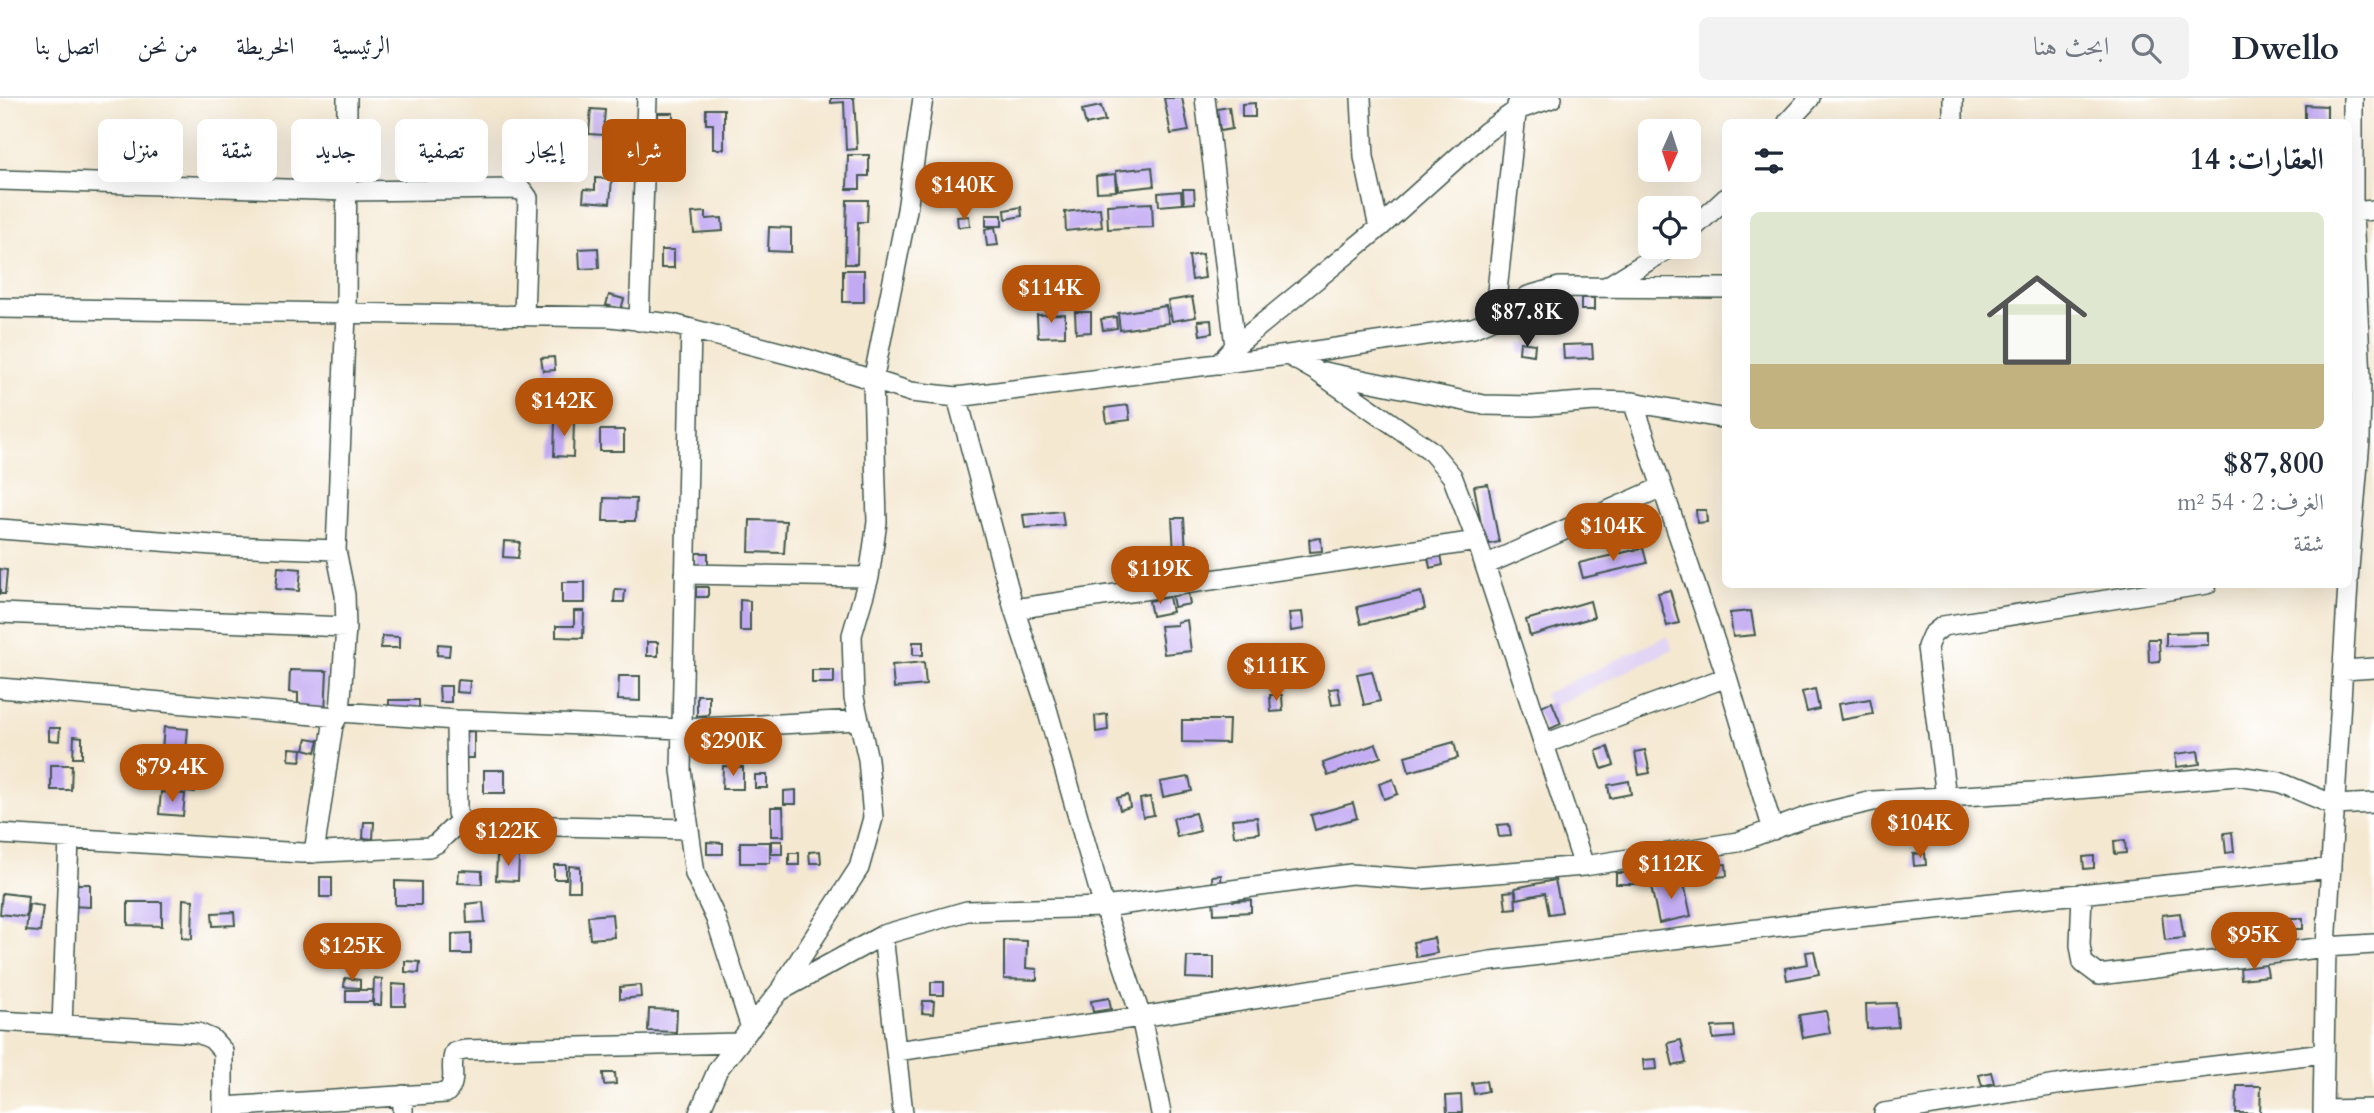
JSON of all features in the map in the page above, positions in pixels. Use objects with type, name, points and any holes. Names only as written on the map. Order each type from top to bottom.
[{"type":"street","points":[[314,853],[333,725],[339,715],[346,627],[345,595],[336,550],[346,314],[347,98]]},
{"type":"street","points":[[639,321],[647,98]]},
{"type":"street","points":[[699,1113],[718,1069],[780,991],[859,867],[873,818],[868,759],[854,698],[852,635],[869,577],[877,522],[873,381],[907,210],[923,98]]},
{"type":"street","points":[[1205,98],[1235,346]]},
{"type":"street","points":[[1361,98],[1364,158],[1379,228]]},
{"type":"street","points":[[1219,364],[1235,346],[1379,228],[1518,104],[1552,98]]},
{"type":"street","points":[[1791,119],[1810,98]]},
{"type":"street","points":[[1952,98],[1953,119]]},
{"type":"street","points":[[2352,134],[2354,98]]},
{"type":"street","points":[[1494,319],[1518,104]]},
{"type":"street","points":[[0,180],[347,191],[523,191],[528,198],[524,316]]},
{"type":"street","points":[[2352,182],[2354,315],[2367,376],[2352,536]]},
{"type":"street","points":[[1701,221],[1722,202]]},
{"type":"street","points":[[2353,212],[2374,209]]},
{"type":"street","points":[[1605,287],[1651,259]]},
{"type":"street","points":[[0,308],[611,317],[691,329],[810,360],[911,391],[957,397],[1288,355],[1473,328],[1503,315],[1528,296],[1559,287],[1722,288]]},
{"type":"street","points":[[691,329],[681,770],[695,874],[716,919],[751,1028]]},
{"type":"street","points":[[1288,355],[1316,371],[1430,450],[1452,476],[1477,541],[1584,866]]},
{"type":"street","points":[[1316,371],[1484,405],[1532,407],[1595,401],[1633,402],[1722,418]]},
{"type":"street","points":[[957,397],[1014,610],[1045,702],[1104,908],[1140,1017],[1161,1113]]},
{"type":"street","points":[[1633,402],[1727,677],[1773,830]]},
{"type":"street","points":[[1485,565],[1662,487]]},
{"type":"street","points":[[0,528],[226,545],[336,550]]},
{"type":"street","points":[[1014,610],[1477,541]]},
{"type":"street","points":[[685,574],[869,577]]},
{"type":"street","points":[[1946,797],[1927,647],[1932,635],[1943,626],[2182,588]]},
{"type":"street","points":[[2348,588],[2326,947],[2323,1112],[2374,1109]]},
{"type":"street","points":[[0,613],[346,627]]},
{"type":"street","points":[[2344,670],[2374,668]]},
{"type":"street","points":[[1544,744],[1727,677]]},
{"type":"street","points":[[0,688],[339,715],[682,729],[859,720]]},
{"type":"street","points":[[456,720],[457,813],[461,820],[471,824],[689,829]]},
{"type":"street","points":[[780,991],[883,935],[967,911],[1104,908],[1351,874],[1420,879],[1584,866],[1738,842],[1809,816],[1873,801],[2237,776],[2279,782],[2334,805],[2374,803]]},
{"type":"street","points":[[0,834],[314,853],[429,847],[438,843],[461,820]]},
{"type":"street","points":[[62,1025],[69,839]]},
{"type":"street","points":[[896,1051],[1140,1017],[1491,961],[1847,918],[2331,868]]},
{"type":"street","points":[[2082,893],[2080,945],[2083,963],[2099,975],[2326,947],[2374,944]]},
{"type":"street","points":[[883,935],[903,1113]]},
{"type":"street","points":[[0,1021],[198,1033],[212,1039],[222,1051],[223,1110],[403,1104],[446,1093],[452,1088],[455,1052],[465,1050],[738,1043]]},
{"type":"street","points":[[1884,1113],[2063,1084],[2324,1053]]},
{"type":"shaded area","points":[[1667,636],[1673,649],[1550,708],[1544,694]]},
{"type":"building","points":[[831,98],[854,98],[857,149],[846,150],[844,102],[831,103]]},
{"type":"building","points":[[1164,98],[1182,98],[1189,131],[1171,134]]},
{"type":"building","points":[[1255,103],[1255,117],[1242,117],[1242,104]]},
{"type":"building","points":[[2305,105],[2327,106],[2327,119],[2305,119]]},
{"type":"building","points":[[1101,106],[1105,121],[1086,125],[1082,110]]},
{"type":"building","points":[[1229,107],[1232,129],[1220,131],[1217,109]]},
{"type":"building","points":[[591,109],[605,110],[602,135],[589,134]]},
{"type":"building","points":[[706,109],[724,109],[724,149],[713,149],[713,124],[706,124]]},
{"type":"building","points":[[658,113],[673,113],[673,119],[658,119]]},
{"type":"building","points":[[848,155],[869,155],[869,176],[860,176],[860,189],[847,189]]},
{"type":"building","points":[[1152,167],[1154,186],[1118,190],[1116,171]]},
{"type":"building","points":[[1115,174],[1116,191],[1097,192],[1096,176]]},
{"type":"building","points":[[595,178],[602,178],[602,182],[612,182],[610,203],[583,201],[584,189],[595,190]]},
{"type":"building","points":[[1183,189],[1194,189],[1195,203],[1184,204]]},
{"type":"building","points":[[1181,191],[1182,204],[1159,206],[1158,193]]},
{"type":"building","points":[[847,200],[868,200],[867,222],[858,222],[857,264],[845,264]]},
{"type":"building","points":[[1152,203],[1153,227],[1108,229],[1107,205]]},
{"type":"building","points":[[1021,207],[1022,216],[1006,219],[1005,210]]},
{"type":"building","points":[[1100,208],[1102,227],[1066,231],[1065,212]]},
{"type":"building","points":[[706,212],[706,219],[722,218],[723,231],[694,233],[692,213]]},
{"type":"building","points":[[986,215],[1002,215],[1002,226],[986,226]]},
{"type":"building","points":[[969,216],[970,226],[958,227],[957,217]]},
{"type":"building","points":[[769,227],[791,228],[791,252],[768,251]]},
{"type":"building","points":[[995,227],[998,245],[987,246],[985,229]]},
{"type":"building","points":[[598,248],[599,268],[580,269],[579,249]]},
{"type":"building","points":[[661,250],[674,250],[674,268],[661,268]]},
{"type":"building","points":[[1202,254],[1205,278],[1192,280],[1189,256]]},
{"type":"building","points":[[843,270],[864,270],[864,302],[843,302]]},
{"type":"building","points":[[609,295],[624,299],[621,309],[606,305]]},
{"type":"building","points":[[1192,297],[1196,317],[1172,321],[1168,301]]},
{"type":"building","points":[[1581,298],[1594,298],[1594,310],[1581,310]]},
{"type":"building","points":[[1166,306],[1169,323],[1120,330],[1118,313]]},
{"type":"building","points":[[1075,312],[1091,312],[1091,332],[1076,333]]},
{"type":"building","points":[[1065,314],[1065,336],[1038,337],[1037,315]]},
{"type":"building","points":[[1116,317],[1117,328],[1103,330],[1101,319]]},
{"type":"building","points":[[1211,320],[1212,333],[1200,335],[1198,321]]},
{"type":"building","points":[[1520,342],[1535,344],[1534,355],[1519,353]]},
{"type":"building","points":[[1592,344],[1593,358],[1564,359],[1563,345]]},
{"type":"building","points":[[554,357],[555,370],[543,371],[541,358]]},
{"type":"building","points":[[1128,405],[1130,420],[1107,423],[1105,408]]},
{"type":"building","points":[[555,420],[574,421],[573,457],[554,456]]},
{"type":"building","points":[[600,430],[624,430],[624,451],[600,451]]},
{"type":"building","points":[[1488,484],[1499,542],[1485,545],[1474,486]]},
{"type":"building","points":[[604,498],[636,499],[635,521],[603,521]]},
{"type":"building","points":[[1696,510],[1706,510],[1707,522],[1697,523]]},
{"type":"building","points":[[1062,511],[1064,525],[1025,528],[1023,515]]},
{"type":"building","points":[[1172,518],[1184,518],[1186,553],[1174,553]]},
{"type":"building","points":[[750,520],[786,521],[784,553],[749,552]]},
{"type":"building","points":[[1321,538],[1322,551],[1310,552],[1309,539]]},
{"type":"building","points":[[504,541],[520,542],[518,558],[503,557]]},
{"type":"building","points":[[1643,548],[1647,563],[1583,578],[1579,563]]},
{"type":"building","points":[[696,553],[708,553],[708,566],[696,567]]},
{"type":"building","points":[[1441,555],[1443,565],[1430,568],[1428,557]]},
{"type":"building","points":[[278,567],[301,569],[299,591],[276,589]]},
{"type":"building","points":[[0,569],[7,570],[5,594],[0,594]]},
{"type":"building","points":[[562,582],[585,582],[585,603],[562,603]]},
{"type":"building","points":[[696,587],[708,587],[708,597],[696,597]]},
{"type":"building","points":[[615,589],[625,590],[624,602],[614,602]]},
{"type":"building","points":[[1670,590],[1679,623],[1667,626],[1658,593]]},
{"type":"building","points":[[1421,592],[1425,609],[1361,624],[1357,607]]},
{"type":"building","points":[[1188,593],[1190,604],[1174,607],[1172,596]]},
{"type":"building","points":[[1169,597],[1172,612],[1152,616],[1149,601]]},
{"type":"building","points":[[740,600],[750,601],[750,631],[740,631]]},
{"type":"building","points":[[1590,601],[1594,617],[1530,636],[1526,620]]},
{"type":"building","points":[[574,611],[584,611],[583,638],[556,637],[556,626],[574,626]]},
{"type":"building","points":[[1751,611],[1755,635],[1733,637],[1730,613]]},
{"type":"building","points":[[1302,612],[1304,629],[1291,631],[1289,613]]},
{"type":"building","points":[[1187,620],[1191,651],[1164,654],[1160,626],[1177,625],[1177,622]]},
{"type":"building","points":[[2208,632],[2208,645],[2166,646],[2166,633]]},
{"type":"building","points":[[382,636],[399,637],[399,648],[381,648]]},
{"type":"building","points":[[2148,639],[2159,639],[2160,661],[2149,662]]},
{"type":"building","points":[[647,642],[658,642],[658,656],[647,656]]},
{"type":"building","points":[[913,642],[923,642],[923,655],[913,655]]},
{"type":"building","points":[[438,644],[450,645],[449,656],[437,655]]},
{"type":"building","points":[[1304,647],[1307,667],[1296,668],[1294,649]]},
{"type":"building","points":[[924,662],[926,685],[894,688],[892,665]]},
{"type":"building","points":[[290,670],[327,671],[325,713],[298,711],[298,693],[289,692]]},
{"type":"building","points":[[812,670],[834,670],[834,683],[812,683]]},
{"type":"building","points":[[1372,671],[1380,701],[1364,705],[1357,674]]},
{"type":"building","points":[[619,676],[640,676],[640,701],[618,700]]},
{"type":"building","points":[[457,680],[470,681],[469,693],[456,692]]},
{"type":"building","points":[[439,686],[451,686],[451,702],[440,702]]},
{"type":"building","points":[[1338,688],[1341,704],[1332,705],[1329,689]]},
{"type":"building","points":[[1815,689],[1819,709],[1807,712],[1802,692]]},
{"type":"building","points":[[697,695],[709,695],[709,715],[697,716]]},
{"type":"building","points":[[1270,695],[1282,695],[1283,711],[1271,712]]},
{"type":"building","points":[[1870,699],[1873,714],[1841,720],[1838,704]]},
{"type":"building","points":[[389,700],[419,700],[419,713],[389,712]]},
{"type":"building","points":[[1552,702],[1561,724],[1545,731],[1535,708]]},
{"type":"building","points":[[1107,714],[1108,730],[1096,732],[1095,716]]},
{"type":"building","points":[[1182,720],[1229,720],[1228,743],[1182,742]]},
{"type":"building","points":[[164,727],[188,729],[186,751],[162,750]]},
{"type":"building","points":[[49,728],[60,728],[59,741],[49,740]]},
{"type":"building","points":[[474,731],[474,758],[465,758],[465,732]]},
{"type":"building","points":[[74,736],[82,737],[82,758],[73,758]]},
{"type":"building","points":[[307,738],[319,740],[316,752],[304,749]]},
{"type":"building","points":[[699,738],[711,739],[709,750],[698,749]]},
{"type":"building","points":[[1454,742],[1458,758],[1409,772],[1405,756]]},
{"type":"building","points":[[1376,744],[1381,757],[1328,776],[1323,763]]},
{"type":"building","points":[[1608,747],[1614,765],[1602,769],[1596,751]]},
{"type":"building","points":[[290,748],[302,749],[301,761],[289,760]]},
{"type":"building","points":[[1645,750],[1650,773],[1639,775],[1635,752]]},
{"type":"building","points":[[2198,751],[2200,764],[2177,767],[2175,754]]},
{"type":"building","points":[[51,765],[72,765],[71,790],[51,790]]},
{"type":"building","points":[[185,765],[197,766],[195,792],[183,791]]},
{"type":"building","points":[[723,766],[743,767],[743,789],[722,789]]},
{"type":"building","points":[[484,770],[505,770],[505,793],[484,793]]},
{"type":"building","points":[[755,775],[767,775],[767,788],[755,788]]},
{"type":"building","points":[[1189,777],[1192,791],[1163,797],[1160,782]]},
{"type":"building","points":[[1393,779],[1398,794],[1384,799],[1379,784]]},
{"type":"building","points":[[1629,781],[1631,794],[1610,798],[1608,785]]},
{"type":"building","points":[[796,790],[796,804],[784,804],[784,791]]},
{"type":"building","points":[[161,792],[185,794],[183,816],[159,814]]},
{"type":"building","points":[[1128,795],[1130,807],[1120,810],[1117,798]]},
{"type":"building","points":[[1150,797],[1154,815],[1143,817],[1140,799]]},
{"type":"building","points":[[1353,803],[1357,818],[1315,830],[1311,815]]},
{"type":"building","points":[[771,807],[783,807],[784,836],[771,836]]},
{"type":"building","points":[[1195,813],[1200,831],[1177,837],[1173,818]]},
{"type":"building","points":[[1257,817],[1259,833],[1234,836],[1232,819]]},
{"type":"building","points":[[364,822],[374,822],[373,839],[363,838]]},
{"type":"building","points":[[1509,824],[1511,836],[1499,837],[1497,825]]},
{"type":"building","points":[[2232,832],[2234,852],[2226,853],[2224,833]]},
{"type":"building","points":[[2125,840],[2126,853],[2115,854],[2114,841]]},
{"type":"building","points":[[771,841],[782,841],[782,854],[771,854]]},
{"type":"building","points":[[707,842],[723,843],[723,854],[707,854]]},
{"type":"building","points":[[740,842],[770,842],[770,863],[740,863]]},
{"type":"building","points":[[820,851],[821,863],[810,863],[809,852]]},
{"type":"building","points":[[789,853],[799,853],[799,865],[789,865]]},
{"type":"building","points":[[1925,853],[1926,865],[1914,866],[1913,854]]},
{"type":"building","points":[[497,856],[519,857],[518,881],[496,880]]},
{"type":"building","points":[[2094,856],[2094,868],[2084,869],[2083,857]]},
{"type":"building","points":[[1726,864],[1727,876],[1716,877],[1714,865]]},
{"type":"building","points":[[554,865],[566,865],[566,879],[554,879]]},
{"type":"building","points":[[569,866],[580,867],[580,891],[568,891]]},
{"type":"building","points":[[459,870],[482,871],[482,884],[458,883]]},
{"type":"building","points":[[1616,873],[1646,873],[1646,884],[1616,884]]},
{"type":"building","points":[[1221,875],[1222,893],[1233,893],[1233,901],[1251,900],[1251,912],[1214,914],[1212,876]]},
{"type":"building","points":[[320,877],[332,877],[332,897],[320,897]]},
{"type":"building","points":[[1683,879],[1691,916],[1659,923],[1651,886]]},
{"type":"building","points":[[1555,880],[1562,912],[1549,914],[1545,893],[1517,899],[1515,888]]},
{"type":"building","points":[[395,881],[421,882],[421,905],[395,905]]},
{"type":"building","points":[[72,884],[90,884],[90,907],[71,906]]},
{"type":"building","points":[[1515,891],[1516,908],[1506,909],[1504,892]]},
{"type":"building","points":[[2,893],[28,896],[26,917],[0,914]]},
{"type":"building","points":[[183,899],[193,900],[192,939],[182,938]]},
{"type":"building","points":[[128,902],[162,902],[162,926],[128,925]]},
{"type":"building","points":[[483,902],[485,922],[467,923],[466,904]]},
{"type":"building","points":[[29,904],[43,906],[40,932],[26,931]]},
{"type":"building","points":[[234,912],[235,925],[213,926],[212,913]]},
{"type":"building","points":[[2180,913],[2184,938],[2165,940],[2162,915]]},
{"type":"building","points":[[612,914],[614,937],[590,939],[588,916]]},
{"type":"building","points":[[2284,918],[2303,918],[2303,929],[2284,929]]},
{"type":"building","points":[[2262,920],[2263,932],[2247,933],[2246,921]]},
{"type":"building","points":[[2220,922],[2240,923],[2239,941],[2219,940]]},
{"type":"building","points":[[471,933],[471,954],[452,954],[452,934]]},
{"type":"building","points":[[1434,938],[1437,953],[1416,957],[1413,942]]},
{"type":"building","points":[[1004,940],[1027,941],[1026,968],[1037,969],[1037,980],[1004,979]]},
{"type":"building","points":[[1814,951],[1819,974],[1787,980],[1785,968],[1808,964],[1806,952]]},
{"type":"building","points":[[1187,957],[1214,957],[1214,979],[1186,978]]},
{"type":"building","points":[[405,961],[420,962],[419,973],[405,972]]},
{"type":"building","points":[[2266,965],[2268,976],[2241,979],[2240,968]]},
{"type":"building","points":[[345,978],[360,980],[360,988],[344,987]]},
{"type":"building","points":[[374,978],[382,979],[381,1005],[373,1005]]},
{"type":"building","points":[[931,982],[944,982],[944,995],[931,995]]},
{"type":"building","points":[[392,984],[406,985],[405,1006],[392,1006]]},
{"type":"building","points":[[640,985],[641,997],[620,999],[620,987]]},
{"type":"building","points":[[346,990],[373,990],[372,1002],[346,1002]]},
{"type":"building","points":[[1109,998],[1111,1009],[1093,1012],[1091,1001]]},
{"type":"building","points":[[923,1001],[934,1001],[933,1014],[922,1013]]},
{"type":"building","points":[[1896,1003],[1898,1027],[1867,1029],[1866,1004]]},
{"type":"building","points":[[649,1009],[677,1010],[676,1032],[648,1031]]},
{"type":"building","points":[[1826,1011],[1830,1033],[1803,1038],[1799,1015]]},
{"type":"building","points":[[1734,1026],[1735,1037],[1713,1039],[1712,1027]]},
{"type":"building","points":[[1681,1040],[1686,1063],[1673,1066],[1668,1043]]},
{"type":"building","points":[[1656,1059],[1657,1069],[1644,1070],[1643,1060]]},
{"type":"building","points":[[1991,1072],[1994,1083],[1982,1086],[1979,1075]]},
{"type":"building","points":[[603,1073],[615,1073],[616,1084],[604,1085]]},
{"type":"building","points":[[1486,1081],[1488,1091],[1474,1094],[1472,1083]]},
{"type":"building","points":[[2237,1086],[2261,1086],[2260,1113],[2236,1113]]},
{"type":"building","points":[[1461,1095],[1462,1113],[1447,1113],[1446,1096]]}]
